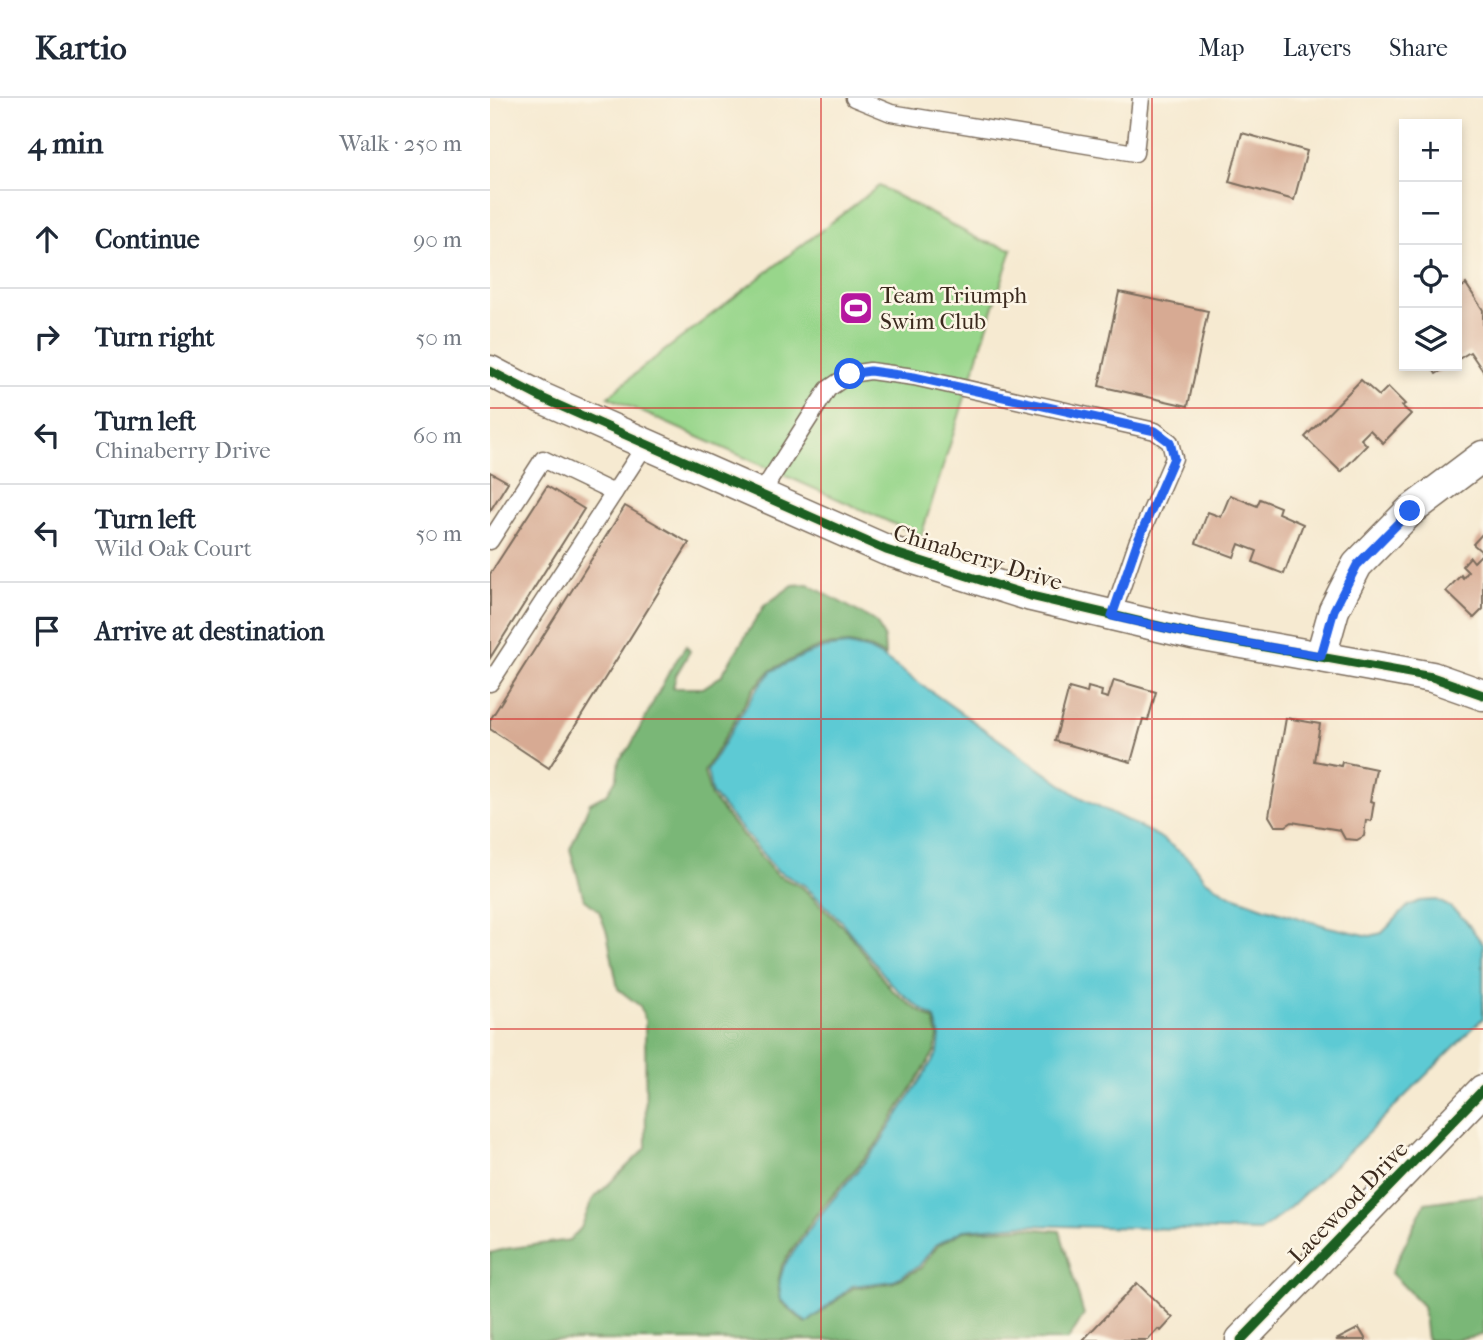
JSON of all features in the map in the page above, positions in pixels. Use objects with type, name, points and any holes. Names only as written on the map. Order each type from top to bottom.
[{"type":"street","name":"Chinaberry Drive","points":[[490,371],[542,398],[886,550],[1031,596],[1112,616],[1192,634],[1432,677],[1483,695]]},
{"type":"street","points":[[1321,656],[1334,610],[1357,565],[1410,511],[1483,456]]},
{"type":"street","name":"Lacewood Drive","points":[[1241,1340],[1483,1090]]},
{"type":"lane","points":[[854,98],[891,113],[1135,153],[1141,98]]},
{"type":"lane","points":[[760,495],[828,389],[850,374],[870,371],[914,377],[1155,431],[1170,442],[1174,458],[1137,543],[1112,616]]},
{"type":"lane","points":[[490,683],[646,444]]},
{"type":"lane","points":[[490,541],[544,459],[614,493]]},
{"type":"green space","name":"Team Triumph Swim Club","points":[[879,186],[982,241],[1012,249],[921,536],[608,397]]},
{"type":"green space","points":[[808,584],[876,622],[884,637],[885,656],[869,648],[849,644],[823,646],[771,670],[754,688],[704,772],[711,797],[775,874],[802,887],[846,930],[890,988],[934,1020],[938,1037],[935,1051],[876,1145],[815,1216],[782,1265],[778,1283],[780,1301],[806,1324],[853,1288],[892,1283],[921,1268],[937,1246],[964,1231],[1023,1228],[1060,1231],[1084,1315],[1068,1340],[490,1340],[490,1253],[570,1240],[581,1228],[592,1200],[646,1148],[645,1020],[640,1006],[618,989],[607,933],[599,911],[584,899],[570,849],[590,803],[607,794],[617,778],[619,760],[630,747],[670,670],[686,646],[690,651],[676,675],[673,688],[703,688],[721,676],[764,606],[793,585]]},
{"type":"green space","points":[[1483,1195],[1483,1335],[1452,1340],[1427,1340],[1423,1306],[1391,1273],[1425,1203]]},
{"type":"water","points":[[848,645],[869,650],[884,658],[1078,796],[1158,836],[1191,861],[1204,879],[1230,895],[1329,927],[1370,936],[1382,933],[1408,906],[1420,901],[1437,900],[1450,907],[1465,920],[1483,944],[1483,1018],[1361,1140],[1285,1212],[1260,1231],[1022,1225],[963,1230],[935,1245],[919,1266],[892,1281],[852,1286],[807,1323],[781,1300],[779,1283],[784,1266],[817,1218],[878,1146],[938,1052],[940,1037],[935,1018],[892,985],[841,921],[804,885],[777,871],[712,794],[707,771],[756,690],[772,671],[824,648]]},
{"type":"building","points":[[1242,133],[1307,151],[1294,200],[1229,182]]},
{"type":"building","points":[[1466,284],[1483,310],[1483,371],[1470,352],[1462,357],[1462,287]]},
{"type":"building","points":[[1119,292],[1208,311],[1188,406],[1099,386]]},
{"type":"building","points":[[1361,380],[1379,396],[1388,387],[1411,414],[1383,443],[1370,430],[1361,439],[1367,445],[1341,472],[1305,437]]},
{"type":"building","points":[[490,472],[508,482],[490,511]]},
{"type":"building","points":[[547,486],[584,509],[490,658],[490,574]]},
{"type":"building","points":[[1230,495],[1257,506],[1260,499],[1280,507],[1278,513],[1303,524],[1284,574],[1253,562],[1257,551],[1239,544],[1234,557],[1196,543],[1208,512],[1221,517]]},
{"type":"building","points":[[625,506],[689,543],[549,768],[490,729],[490,720]]},
{"type":"building","points":[[1483,533],[1483,553],[1473,544]]},
{"type":"building","points":[[1483,553],[1483,609],[1474,618],[1446,591],[1461,575],[1463,578],[1468,572],[1462,566],[1470,557],[1474,562]]},
{"type":"building","points":[[1114,680],[1156,692],[1148,720],[1143,719],[1131,762],[1055,741],[1069,688],[1087,693],[1088,687],[1102,691],[1101,696],[1108,698]]},
{"type":"building","points":[[1286,718],[1320,724],[1314,761],[1341,766],[1342,762],[1376,769],[1370,801],[1374,802],[1371,821],[1366,820],[1364,836],[1357,840],[1345,839],[1340,830],[1292,822],[1286,826],[1275,826],[1269,816]]},
{"type":"building","points":[[1137,1283],[1173,1318],[1161,1331],[1158,1329],[1148,1340],[1083,1340]]},
{"type":"building","points":[[1359,1328],[1366,1340],[1336,1340]]},
{"type":"cycle path","points":[[490,371],[542,398],[886,550],[1031,596],[1192,634],[1432,677],[1483,695]]},
{"type":"cycle path","points":[[1241,1340],[1483,1090]]},
{"type":"place","name":"Team Triumph Swim Club","points":[[856,308]]},
{"type":"route","points":[[850,374],[870,371],[914,377],[1155,431],[1170,442],[1174,458],[1137,543],[1112,616],[1192,634],[1321,656],[1334,610],[1357,565],[1410,511]]}]
